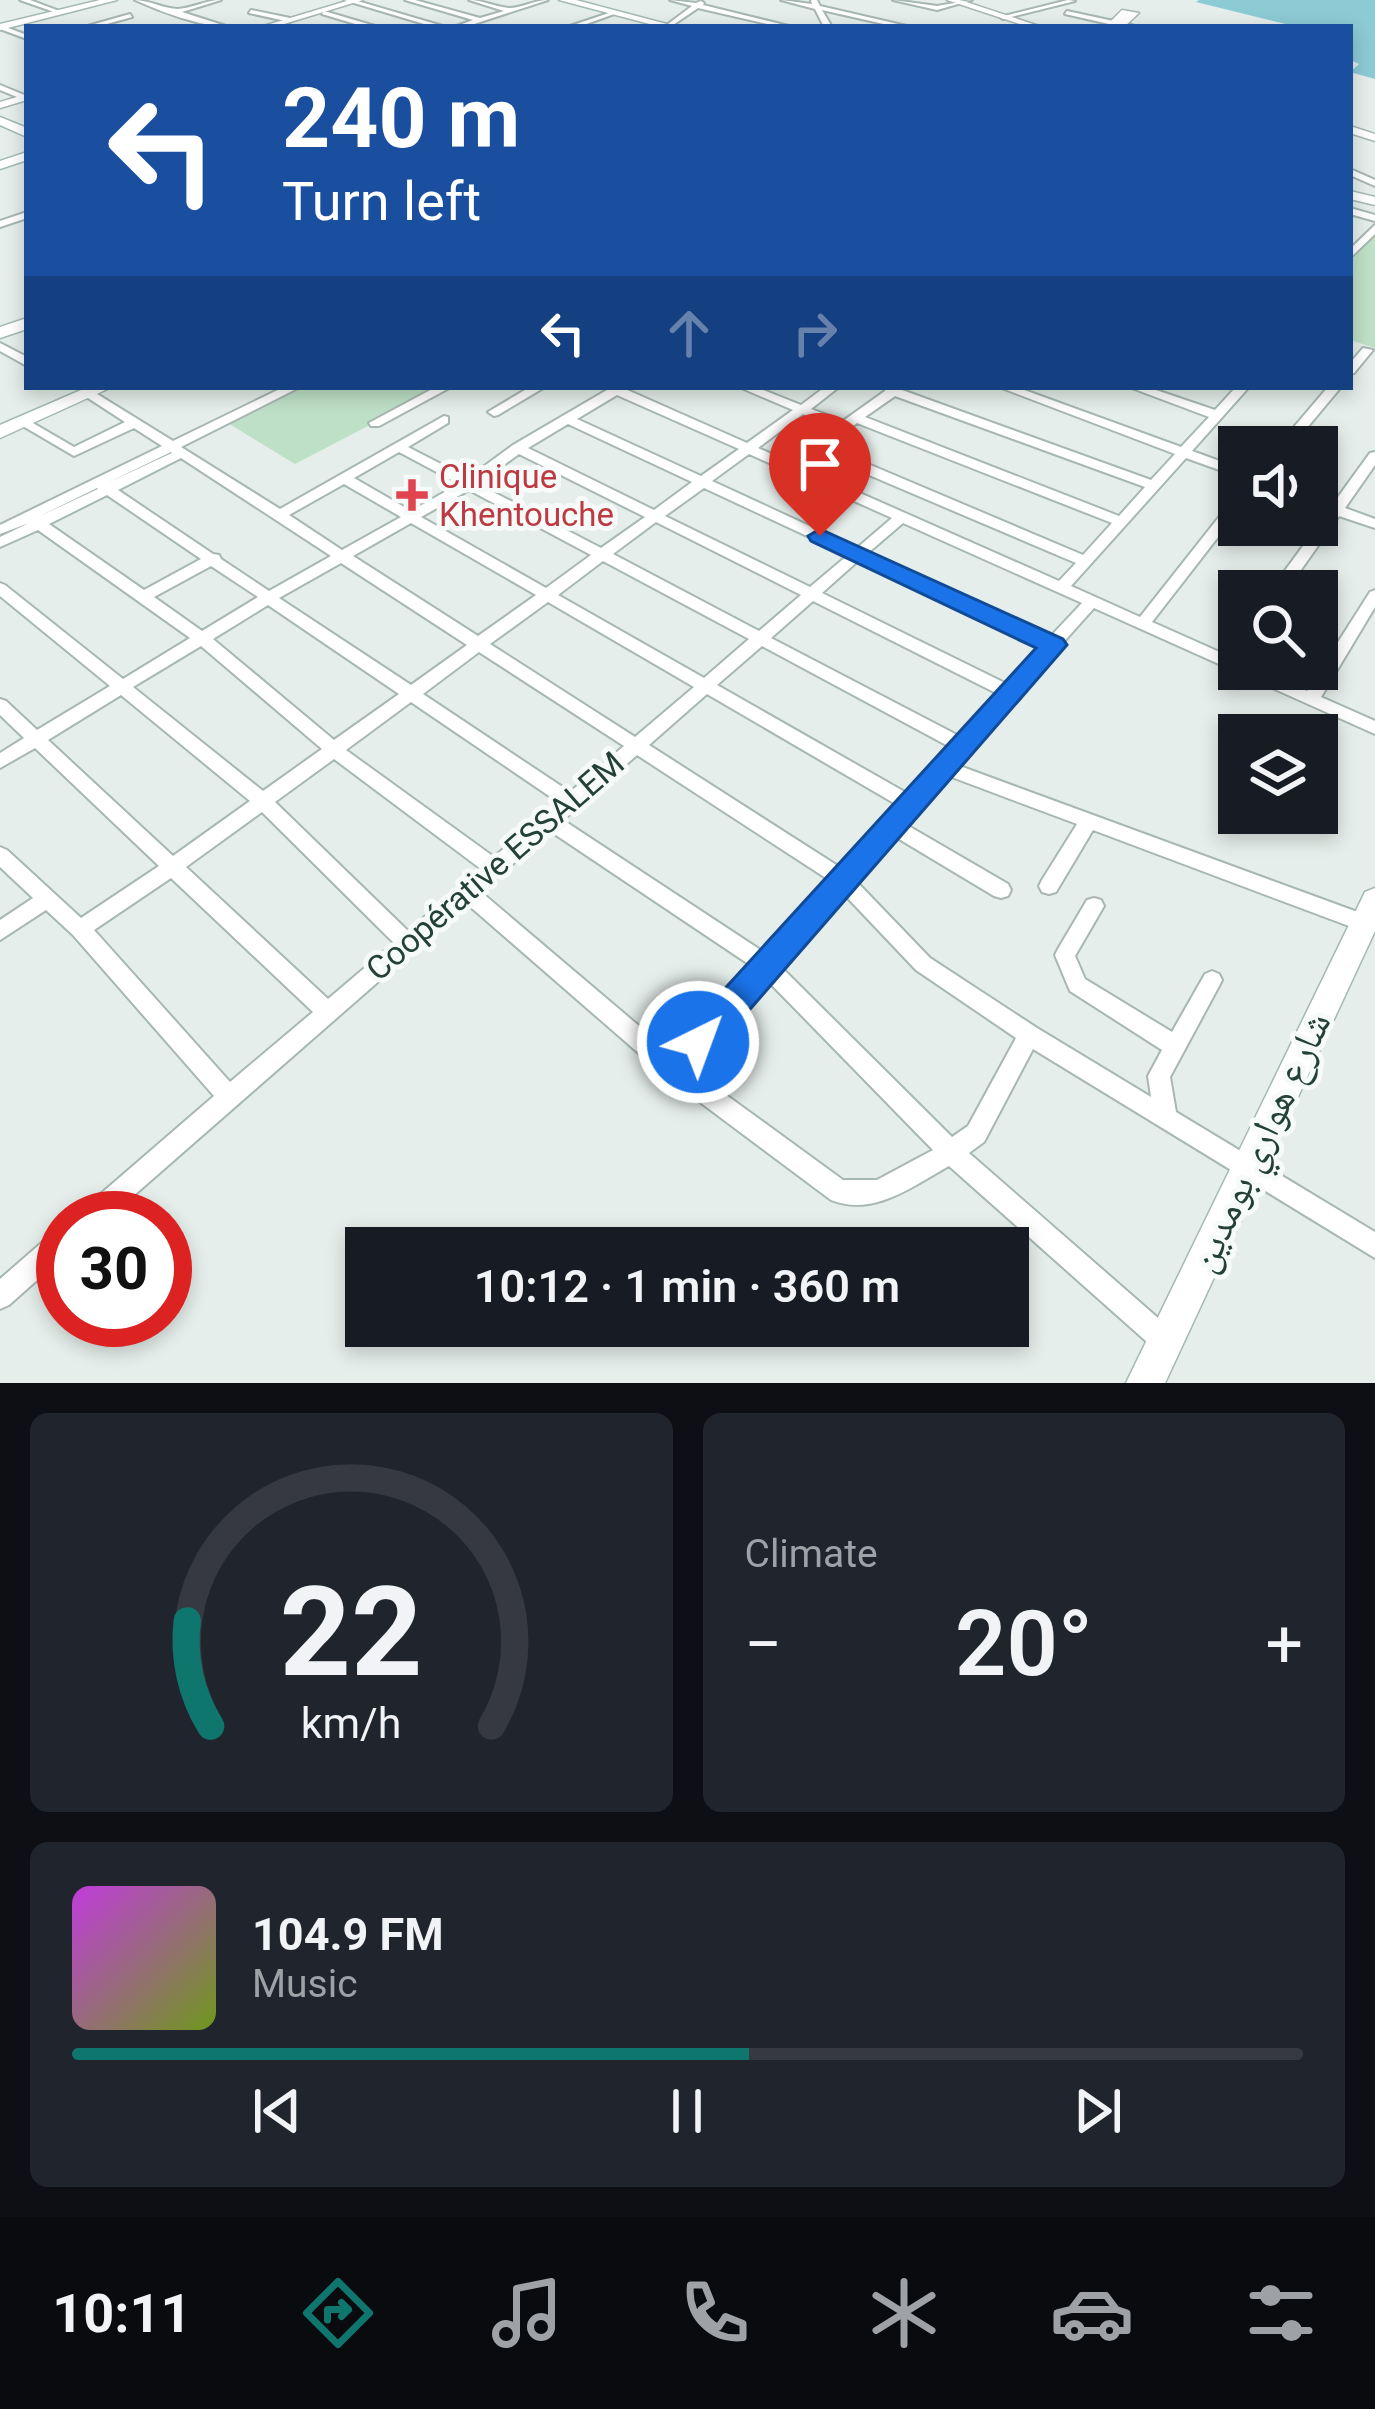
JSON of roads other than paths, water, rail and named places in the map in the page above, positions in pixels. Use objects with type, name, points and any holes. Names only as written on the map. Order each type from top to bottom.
[{"type":"main road","points":[[564,0],[661,24]]},
{"type":"main road","points":[[0,24],[100,1]]},
{"type":"main road","points":[[0,432],[86,391]]},
{"type":"main road","name":"شارع هواري بومدين","points":[[1145,1383],[1371,913]]},
{"type":"street","points":[[23,0],[59,12]]},
{"type":"street","points":[[138,0],[215,24]]},
{"type":"street","points":[[152,4],[166,0]]},
{"type":"street","points":[[155,16],[218,0]]},
{"type":"street","points":[[408,0],[481,20]]},
{"type":"street","points":[[472,0],[511,10]]},
{"type":"street","points":[[468,24],[545,0]]},
{"type":"street","points":[[673,0],[778,24]]},
{"type":"street","points":[[784,0],[895,24]]},
{"type":"street","points":[[896,0],[937,8],[969,0]]},
{"type":"street","points":[[289,21],[357,1]]},
{"type":"street","points":[[278,24],[357,1],[431,24]]},
{"type":"street","points":[[1003,17],[1072,1]]},
{"type":"street","points":[[954,2],[1028,24]]},
{"type":"street","points":[[673,24],[702,3]]},
{"type":"street","points":[[251,12],[297,24]]},
{"type":"street","points":[[323,13],[362,24]]},
{"type":"street","points":[[582,24],[614,13]]},
{"type":"street","points":[[1067,13],[1108,24]]},
{"type":"street","points":[[99,24],[130,16]]},
{"type":"street","points":[[383,24],[406,17]]},
{"type":"street","points":[[14,44],[24,40]]},
{"type":"street","points":[[0,543],[33,520],[288,390]]},
{"type":"street","points":[[375,424],[439,390]]},
{"type":"street","points":[[494,412],[534,390]]},
{"type":"street","points":[[0,761],[271,596],[469,484],[613,390]]},
{"type":"street","points":[[621,390],[1218,658]]},
{"type":"street","points":[[753,390],[1120,521]]},
{"type":"street","points":[[80,929],[829,390]]},
{"type":"street","points":[[889,390],[850,422],[827,452],[1082,560]]},
{"type":"street","points":[[896,390],[1154,485]]},
{"type":"street","points":[[1013,390],[1218,465]]},
{"type":"street","points":[[1062,586],[1240,390]]},
{"type":"street","points":[[1302,426],[1332,390]]},
{"type":"street","points":[[86,391],[841,878],[923,964],[1029,1035],[1375,1246]]},
{"type":"street","points":[[1165,391],[1216,415]]},
{"type":"street","points":[[567,419],[1054,645]]},
{"type":"street","points":[[278,516],[444,420]]},
{"type":"street","points":[[22,422],[74,452],[135,422]]},
{"type":"street","points":[[399,447],[962,745]]},
{"type":"street","points":[[518,448],[1009,692]]},
{"type":"street","points":[[1375,456],[1338,511],[1375,524]]},
{"type":"street","points":[[345,478],[910,804]]},
{"type":"street","points":[[104,485],[570,801]]},
{"type":"street","name":"Coopérative ESSALEM","points":[[121,1191],[902,516]]},
{"type":"street","points":[[0,530],[33,520]]},
{"type":"street","points":[[33,520],[203,640],[332,748],[494,868]]},
{"type":"street","points":[[1143,623],[1218,528]]},
{"type":"street","points":[[143,597],[214,558]]},
{"type":"street","points":[[0,588],[261,800],[406,943]]},
{"type":"street","points":[[1311,699],[1375,595]]},
{"type":"street","points":[[673,1069],[1093,600]]},
{"type":"street","points":[[1291,690],[1375,728]]},
{"type":"street","points":[[0,705],[327,1012]]},
{"type":"street","points":[[946,768],[1088,822],[1371,913]]},
{"type":"street","points":[[548,820],[764,963],[951,1152],[1165,1341]]},
{"type":"street","points":[[1048,886],[1088,822]]},
{"type":"street","points":[[891,825],[1001,890]]},
{"type":"street","points":[[0,855],[80,929],[230,1097]]},
{"type":"street","points":[[466,891],[673,1069],[839,1192],[879,1192],[976,1134],[1029,1035]]},
{"type":"street","points":[[0,932],[46,900]]},
{"type":"street","points":[[1094,906],[1065,955],[1077,985],[1176,1047]]},
{"type":"street","points":[[1165,1116],[1159,1076],[1212,980]]},
{"type":"street","points":[[0,1296],[36,1265]]},
{"type":"water","points":[[1375,0],[1375,79],[1353,73],[1359,64],[1353,61],[1353,24],[1286,24],[1196,2]]},
{"type":"place","name":"Clinique Khentouche","points":[[412,495]]}]
